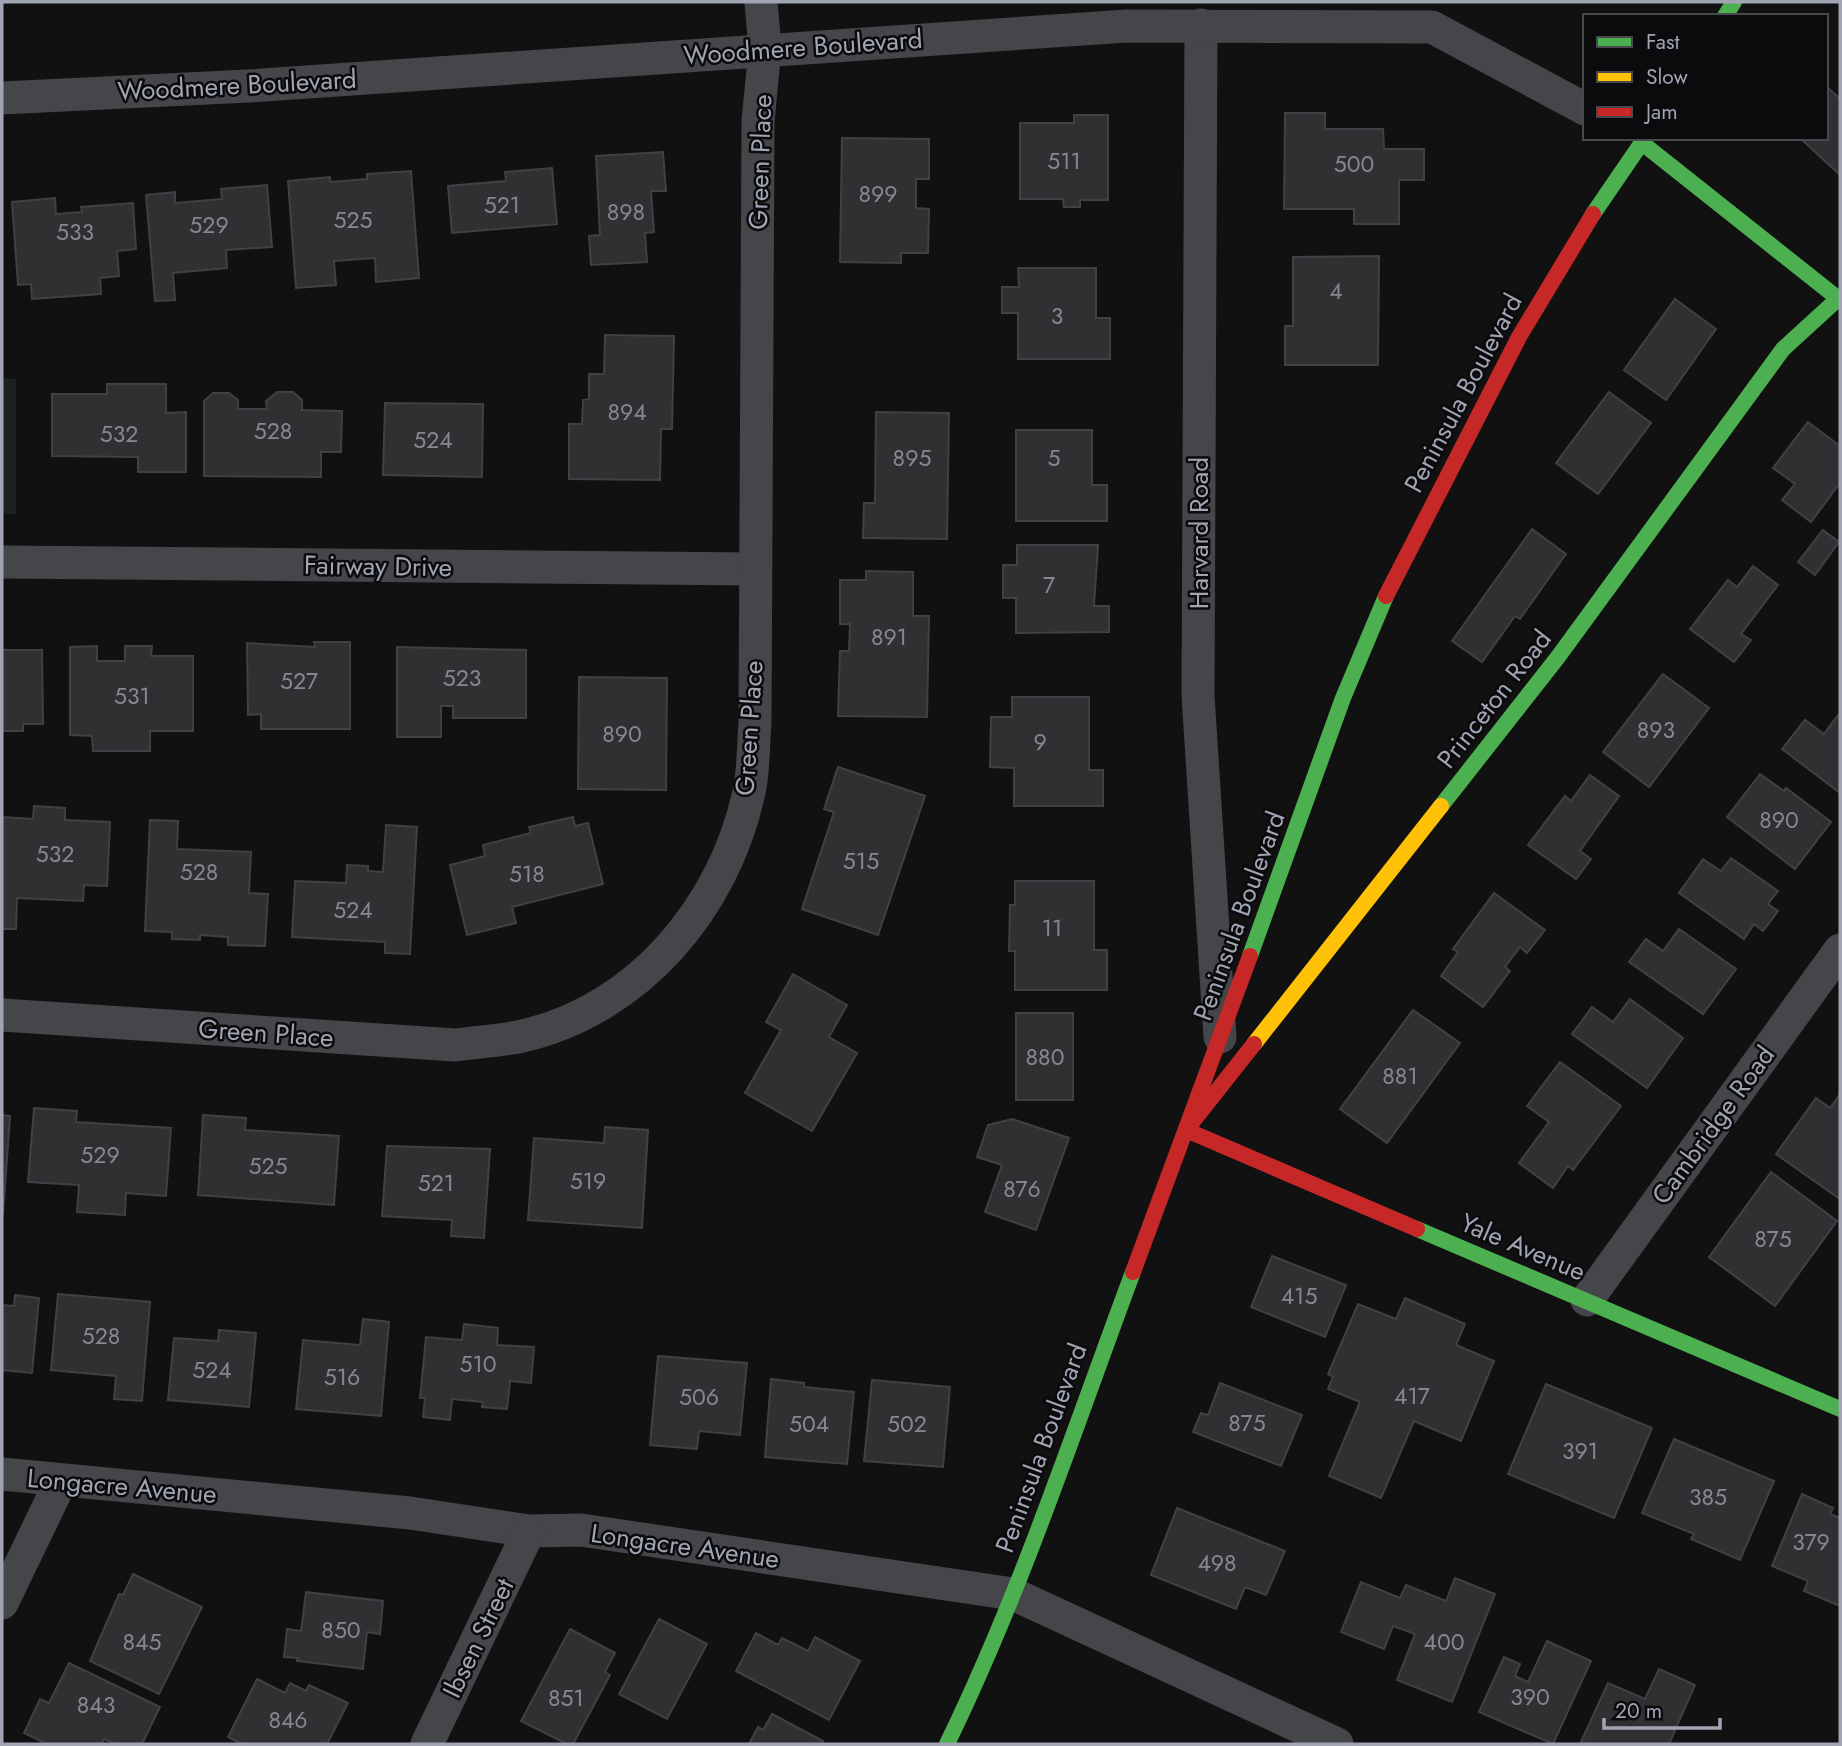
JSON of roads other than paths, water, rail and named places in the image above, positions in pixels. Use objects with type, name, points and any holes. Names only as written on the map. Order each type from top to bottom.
[{"type":"street","name":"Green Place","points":[[2,1015],[455,1045],[519,1037],[586,1012],[647,974],[698,914],[730,852],[751,777],[755,723],[758,121],[765,49],[761,2]]},
{"type":"street","name":"Woodmere Boulevard","points":[[2,98],[261,85],[1127,26],[1434,14],[1583,108]]},
{"type":"street","name":"Harvard Road","points":[[1201,25],[1198,696],[1220,1040]]},
{"type":"street","name":"Peninsula Boulevard","points":[[947,1744],[975,1686],[1013,1594],[1220,1040],[1343,698],[1396,575],[1518,337],[1574,242],[1641,140]]},
{"type":"street","points":[[1641,140],[1840,298]]},
{"type":"street","name":"Princeton Road","points":[[1186,1130],[1558,657],[1783,349],[1840,298]]},
{"type":"street","name":"Fairway Drive","points":[[2,562],[755,569]]},
{"type":"street","name":"Cambridge Road","points":[[1587,1300],[1840,950]]},
{"type":"street","name":"Yale Avenue","points":[[1186,1130],[1840,1409]]},
{"type":"street","name":"Longacre Avenue","points":[[2,1474],[410,1513],[529,1531],[581,1530],[1013,1594],[1337,1744]]},
{"type":"street","points":[[2,1603],[61,1481]]},
{"type":"street","name":"Ibsen Street","points":[[427,1744],[529,1531]]}]
